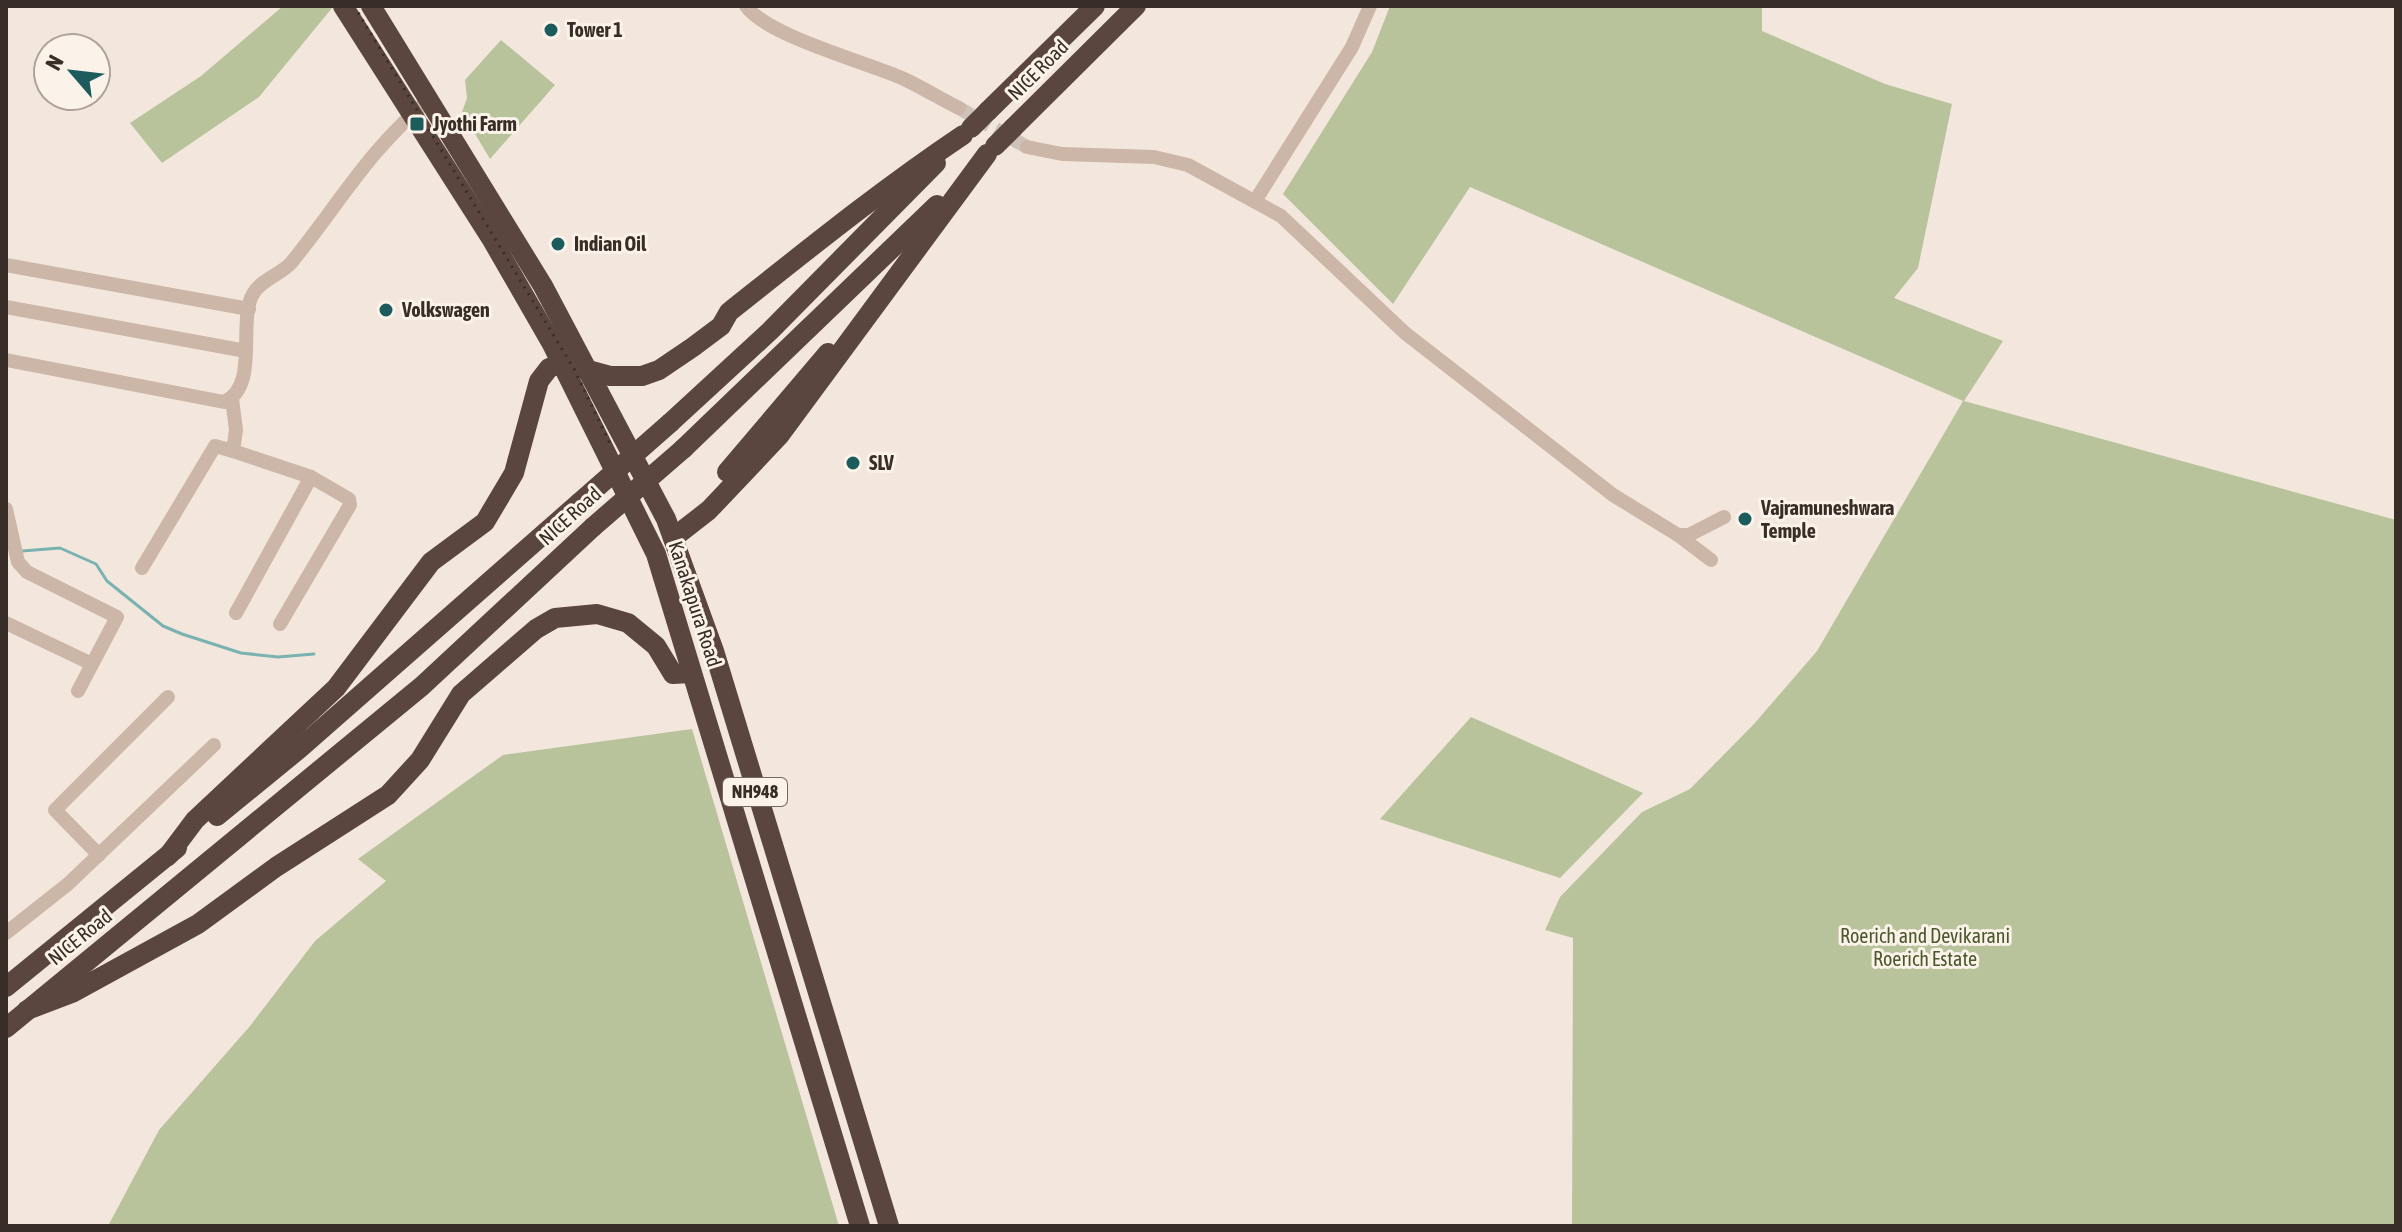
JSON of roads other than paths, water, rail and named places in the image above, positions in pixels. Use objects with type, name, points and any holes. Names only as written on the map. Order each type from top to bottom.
[{"type":"highway","name":"Kanakapura Road","points":[[343,6],[491,238],[552,344],[656,554],[860,1226]]},
{"type":"highway","name":"Kanakapura Road","points":[[371,6],[430,99],[590,370],[673,538],[714,651],[889,1226]]},
{"type":"highway","name":"NICE Road","points":[[6,987],[299,749],[670,423],[770,331],[1095,6]]},
{"type":"highway","name":"NICE Road","points":[[6,1028],[422,686],[835,306],[1136,6]]},
{"type":"highway","points":[[168,856],[195,820],[336,688],[431,562],[485,522],[507,489],[521,454],[539,381],[549,368],[562,363],[610,376],[642,376],[659,370],[721,326],[729,312],[895,181],[967,132]]},
{"type":"highway","points":[[673,538],[709,510],[779,436],[991,150]]},
{"type":"highway","points":[[27,1010],[72,993],[198,924],[276,867],[388,795],[420,760],[461,694],[536,629],[555,618],[597,614],[613,617],[641,632],[656,646],[673,674],[691,673]]},
{"type":"highway","points":[[729,794],[753,785]]},
{"type":"street","points":[[746,6],[752,15],[779,30],[904,79],[959,108]]},
{"type":"street","points":[[1255,201],[1352,47],[1370,6]]},
{"type":"street","points":[[6,360],[224,402],[232,399],[238,391],[246,351],[253,292],[288,266],[350,180],[430,99]]},
{"type":"street","points":[[1027,147],[1062,154],[1154,157],[1177,163],[1281,216],[1405,333],[1613,495],[1678,535],[1711,560]]},
{"type":"street","points":[[6,265],[249,309]]},
{"type":"street","points":[[6,307],[246,351]]},
{"type":"street","points":[[232,399],[236,430],[233,451]]},
{"type":"street","points":[[142,568],[215,446],[311,477],[349,499],[350,505],[280,624]]},
{"type":"street","points":[[236,613],[311,477]]},
{"type":"street","points":[[6,509],[18,562],[27,572],[117,617],[78,691]]},
{"type":"street","points":[[1678,535],[1689,535],[1724,517]]},
{"type":"street","points":[[6,623],[92,664]]},
{"type":"street","points":[[99,855],[55,810],[168,697]]},
{"type":"street","points":[[6,933],[99,855],[214,745]]},
{"type":"waterway","points":[[22,551],[60,548],[96,564],[107,581],[163,626],[182,634],[241,653],[278,657],[314,654]]},
{"type":"tunnel","points":[[959,108],[1027,147]]},
{"type":"railway","points":[[354,6],[574,369],[612,448]]},
{"type":"place","name":"Tower 1","points":[[551,30]]},
{"type":"place","name":"Jyothi Farm","points":[[417,124]]},
{"type":"place","name":"Indian Oil","points":[[558,244]]},
{"type":"place","name":"Volkswagen","points":[[386,310]]},
{"type":"place","name":"SLV","points":[[853,463]]},
{"type":"place","name":"Vajramuneshwara Temple","points":[[1745,519]]},
{"type":"park label","name":"Roerich and Devikarani Roerich Estate","points":[[1925,948]]}]
